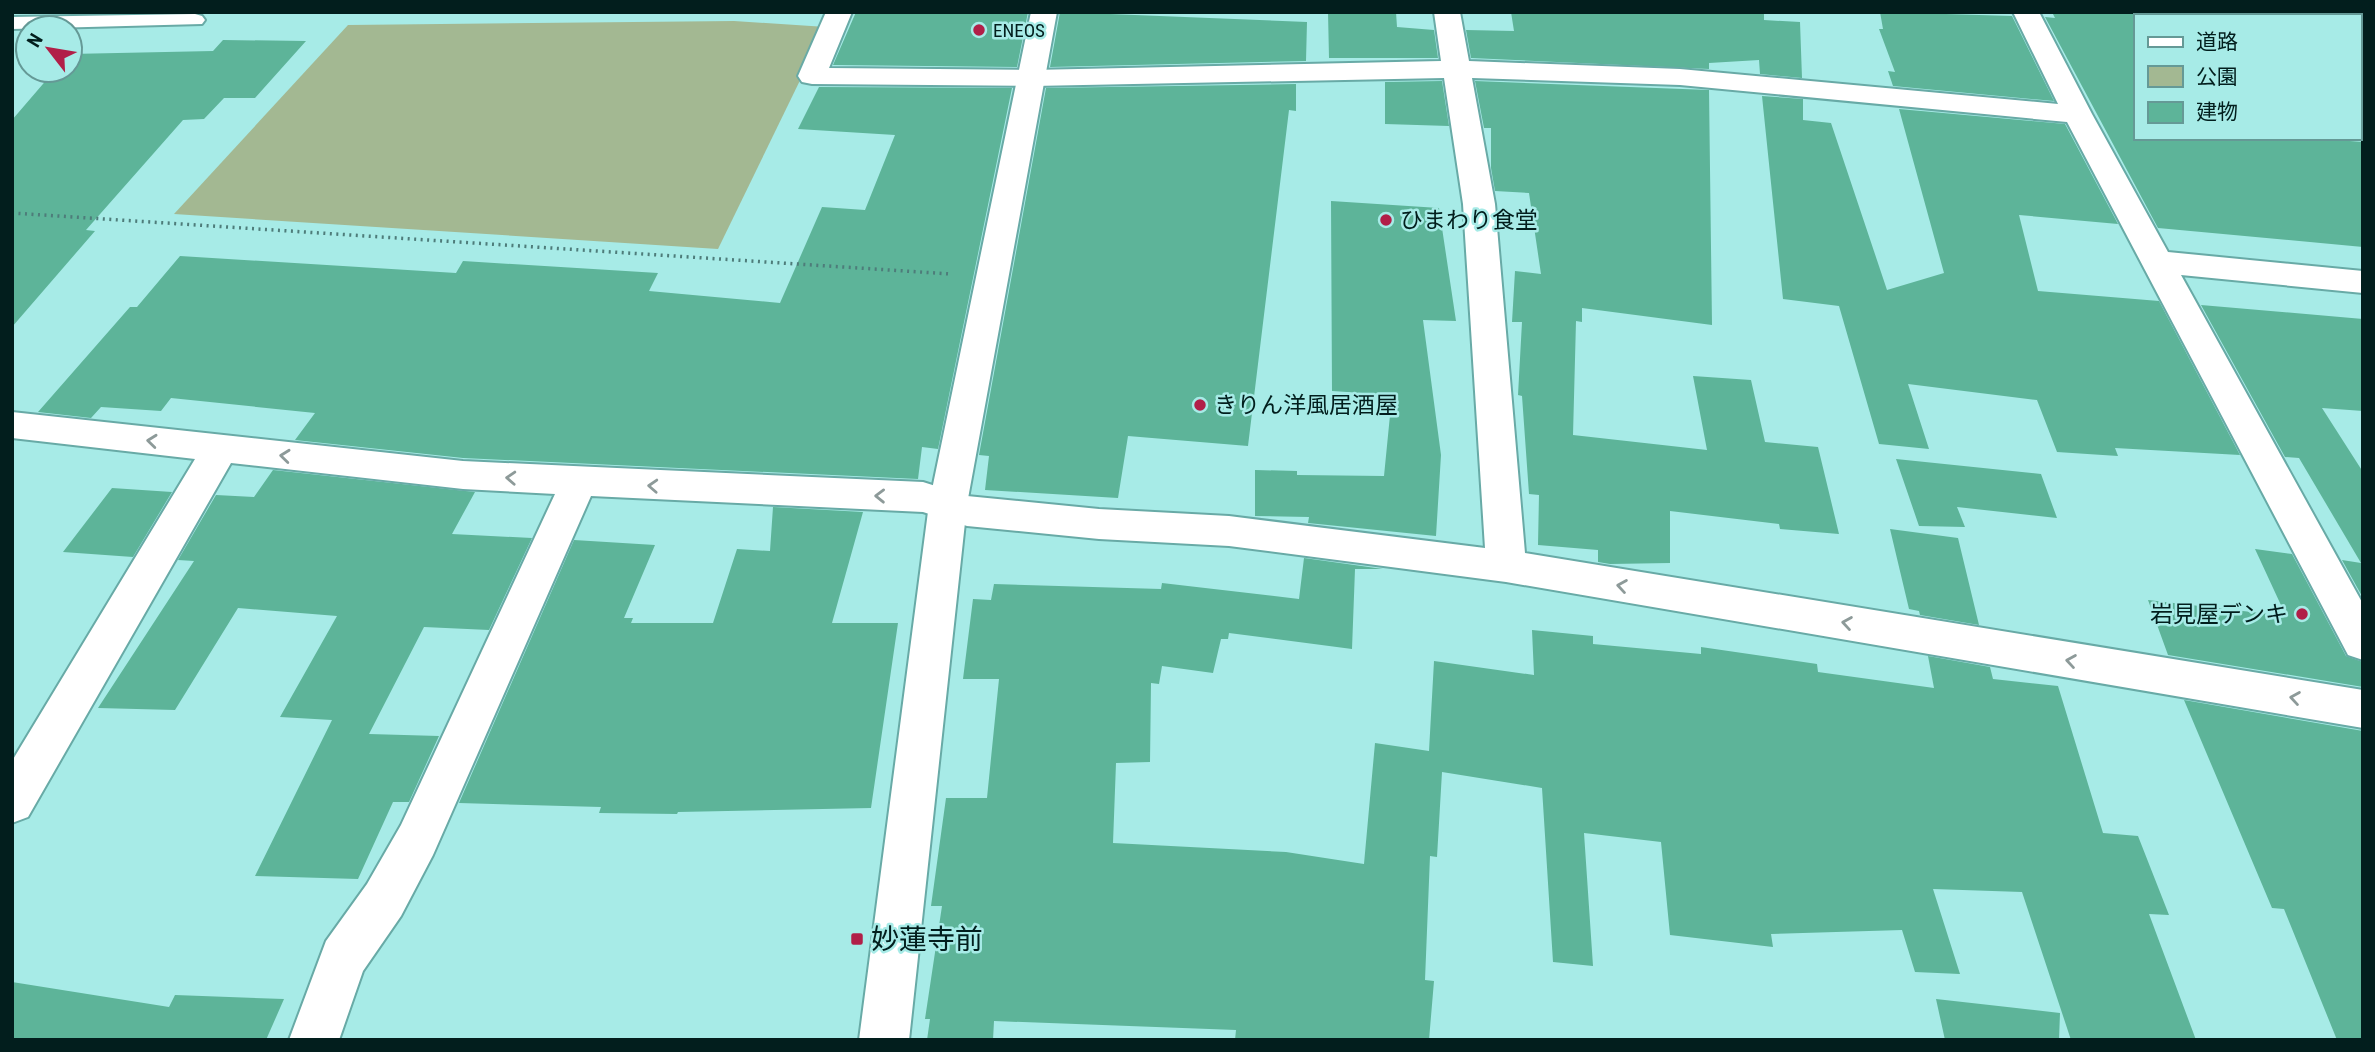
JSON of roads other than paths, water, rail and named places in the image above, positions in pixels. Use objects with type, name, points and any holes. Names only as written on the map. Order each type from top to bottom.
[{"type":"main road","points":[[839,12],[812,76],[1033,78],[1455,69],[1680,77],[2077,114]]},
{"type":"main road","points":[[884,1040],[947,504],[1044,12]]},
{"type":"main road","points":[[1447,12],[1482,223],[1506,566]]},
{"type":"main road","points":[[2026,12],[2077,114],[2363,643]]},
{"type":"main road","points":[[2158,262],[2363,282]]},
{"type":"main road","points":[[12,425],[463,475],[923,497],[967,511],[1099,524],[1229,530],[1506,566],[2363,709]]},
{"type":"main road","points":[[12,802],[220,449]]},
{"type":"main road","points":[[314,1040],[343,958],[384,900],[417,840],[579,482]]},
{"type":"lane","points":[[12,23],[195,20]]},
{"type":"place","name":"ENEOS","points":[[979,30]]},
{"type":"place","name":"ひまわり食堂","points":[[1386,220]]},
{"type":"place","name":"きりん洋風居酒屋","points":[[1200,405]]},
{"type":"place","name":"岩見屋デンキ","points":[[2302,614]]},
{"type":"place","name":"妙蓮寺前","points":[[857,939]]}]
